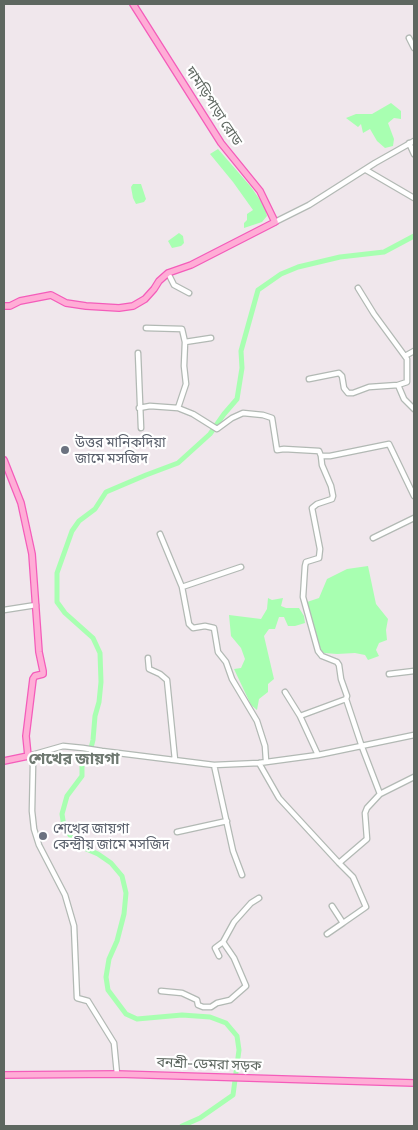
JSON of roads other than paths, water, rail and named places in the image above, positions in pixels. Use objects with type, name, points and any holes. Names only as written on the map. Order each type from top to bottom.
[{"type":"main road","name":"দামড়িপাড়া রোড","points":[[133,4],[221,144],[260,191],[275,222]]},
{"type":"main road","points":[[4,306],[51,295],[66,303],[79,305],[119,308],[133,306],[145,299],[158,281],[168,273],[191,265],[275,222]]},
{"type":"main road","points":[[4,460],[21,502],[32,554],[39,652],[43,671],[43,674],[33,679],[26,736],[28,756],[4,761]]},
{"type":"main road","name":"বনশ্রী-ডেমরা সড়ক","points":[[4,1075],[117,1074],[414,1083]]},
{"type":"street","points":[[409,38],[414,48]]},
{"type":"street","points":[[275,222],[309,205],[414,140]]},
{"type":"street","points":[[409,143],[414,154]]},
{"type":"street","points":[[366,170],[414,198]]},
{"type":"street","points":[[168,273],[174,285],[189,292]]},
{"type":"street","points":[[309,379],[338,372],[342,376],[344,388],[348,393],[369,387],[398,385],[407,382],[407,359],[398,349],[358,288]]},
{"type":"street","points":[[146,328],[182,329],[186,384],[178,408]]},
{"type":"street","points":[[184,342],[211,338]]},
{"type":"street","points":[[405,356],[414,352]]},
{"type":"street","points":[[138,353],[141,428]]},
{"type":"street","points":[[398,385],[404,399],[414,408]]},
{"type":"street","points":[[139,408],[150,406],[178,408],[194,414],[217,429],[232,418],[243,413],[263,415],[272,418],[277,450],[319,451],[333,496],[332,499],[317,504],[312,508],[320,549],[319,558],[306,562],[304,566],[303,597],[318,650],[322,656],[337,662],[339,665],[341,679],[347,696],[346,699],[380,794]]},
{"type":"street","points":[[321,456],[330,456],[389,444],[414,496]]},
{"type":"street","points":[[372,538],[414,518]]},
{"type":"street","points":[[160,534],[182,587],[190,626],[193,628],[211,626],[214,628],[218,652],[226,662],[232,679],[257,721],[265,746],[266,761]]},
{"type":"street","points":[[182,587],[241,567]]},
{"type":"street","points":[[4,610],[36,605]]},
{"type":"street","points":[[148,658],[149,669],[167,680],[174,760]]},
{"type":"street","points":[[389,674],[414,672]]},
{"type":"street","points":[[285,692],[300,716],[318,755]]},
{"type":"street","points":[[300,716],[346,699]]},
{"type":"street","points":[[117,1074],[114,1043],[88,1002],[78,998],[76,993],[74,926],[65,895],[39,845],[34,830],[32,811],[33,764],[28,756],[63,746],[214,765],[318,755],[414,735]]},
{"type":"street","points":[[259,762],[279,798],[353,877],[366,907],[328,934]]},
{"type":"street","points":[[214,765],[233,851],[242,875]]},
{"type":"street","points":[[340,863],[367,839],[365,813],[367,808],[380,794],[414,777]]},
{"type":"street","points":[[177,832],[227,821]]},
{"type":"street","points":[[219,956],[215,948],[223,942],[234,922],[251,903],[259,898]]},
{"type":"street","points":[[332,906],[343,923]]},
{"type":"street","points":[[161,991],[182,994],[197,1000],[198,1006],[203,1007],[211,1007],[236,996],[246,986],[234,958],[223,942]]},
{"type":"waterway","points":[[182,1126],[200,1118],[233,1095],[239,1050],[237,1036],[226,1023],[210,1017],[182,1015],[137,1019],[126,1014],[108,990],[106,977],[109,959],[117,941],[124,914],[126,893],[122,876],[111,863],[98,854],[84,848],[73,839],[64,827],[62,814],[67,796],[82,776],[82,757],[91,748],[93,740],[101,682],[100,653],[93,638],[65,613],[57,602],[57,573],[72,531],[79,521],[95,509],[106,492],[178,463],[210,434],[237,399],[242,368],[241,351],[258,290],[281,274],[298,267],[340,257],[384,252],[414,236]]},
{"type":"place","name":"উত্তর মানিকদিয়া জামে মসজিদ","points":[[65,450]]},
{"type":"place","name":"শেখের জায়গা কেন্দ্রীয় জামে মসজিদ","points":[[43,836]]},
{"type":"district","name":"শেখের জায়গা","points":[[74,759]]}]
